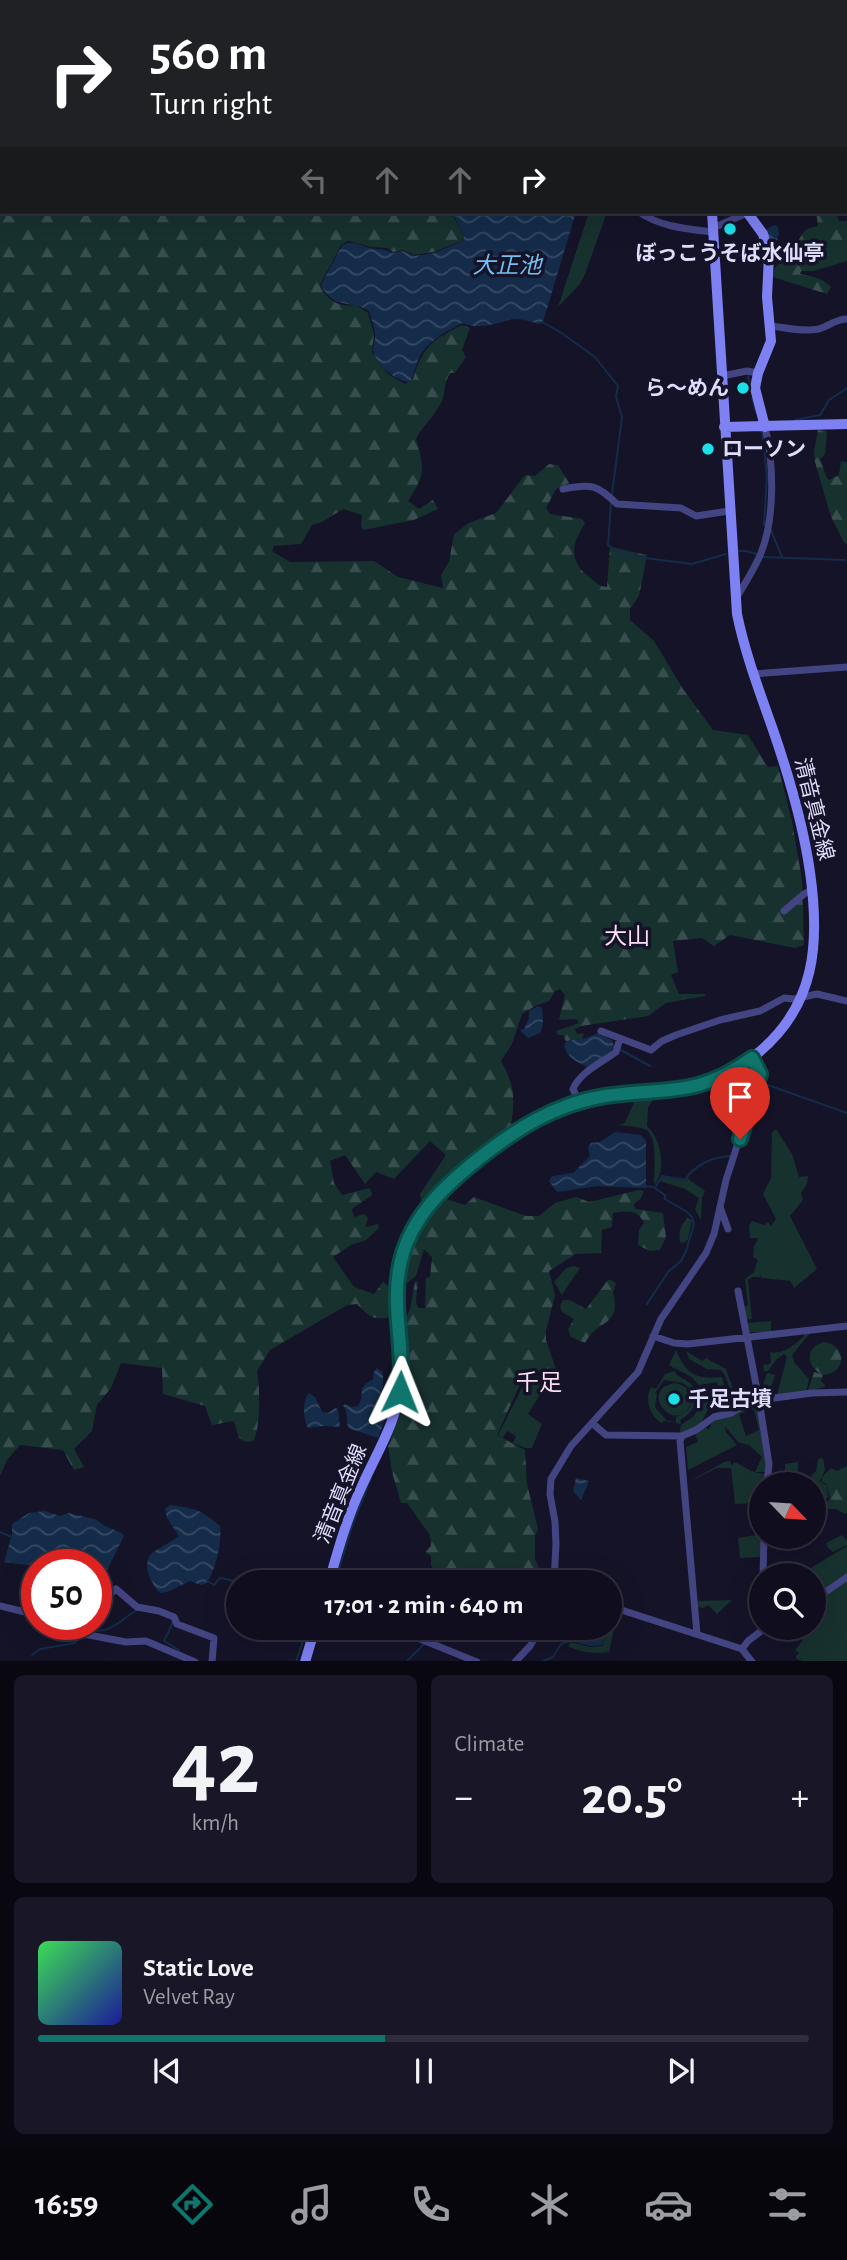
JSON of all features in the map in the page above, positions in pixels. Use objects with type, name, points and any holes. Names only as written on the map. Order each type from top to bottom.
[{"type":"main road","name":"清音真金線","points":[[333,1570],[348,1520],[387,1435],[398,1403],[402,1366],[396,1286],[402,1257],[415,1225],[441,1191],[505,1138],[545,1114],[603,1096],[692,1087],[727,1074],[752,1058],[783,1029],[803,996],[809,975],[813,945],[807,858],[788,776],[741,635],[735,601],[712,214]]},
{"type":"main road","points":[[749,214],[760,229],[768,250],[767,305],[771,341],[758,373],[756,394],[765,427]]},
{"type":"main road","points":[[724,427],[847,424]]},
{"type":"main road","points":[[305,1661],[312,1640]]},
{"type":"street","points":[[642,214],[665,224],[713,230],[743,214]]},
{"type":"street","points":[[771,326],[819,329],[838,319],[847,319]]},
{"type":"street","points":[[722,376],[747,371],[758,373]]},
{"type":"street","points":[[735,601],[760,556],[767,524],[771,486],[769,444],[765,427]]},
{"type":"street","points":[[563,489],[584,485],[601,489],[617,504],[681,508],[696,516],[729,511]]},
{"type":"street","points":[[753,674],[847,667]]},
{"type":"street","points":[[784,911],[811,890]]},
{"type":"street","points":[[601,1031],[651,1050],[676,1035],[720,1020],[760,1011],[784,998],[817,994],[847,1001]]},
{"type":"street","points":[[579,1102],[574,1085],[584,1073],[618,1049],[620,1038]]},
{"type":"street","points":[[555,1570],[556,1544],[550,1494],[551,1479],[565,1454],[638,1371],[668,1308],[705,1253],[714,1234],[726,1180],[760,1074],[752,1058]]},
{"type":"street","points":[[720,1206],[728,1229]]},
{"type":"street","points":[[738,1291],[759,1400],[769,1464],[768,1472]]},
{"type":"street","points":[[653,1336],[682,1344],[847,1326]]},
{"type":"street","points":[[592,1423],[606,1435],[682,1436],[714,1417],[731,1413],[741,1406],[759,1400],[812,1393],[847,1392]]},
{"type":"street","points":[[682,1436],[680,1441],[697,1634]]},
{"type":"street","points":[[826,1592],[847,1577]]},
{"type":"street","points":[[112,1592],[116,1589],[137,1607],[168,1614],[174,1617],[177,1624],[214,1638],[212,1661]]},
{"type":"street","points":[[0,1606],[21,1611]]},
{"type":"street","points":[[622,1610],[742,1648],[752,1661]]},
{"type":"street","points":[[112,1639],[146,1641],[195,1661]]},
{"type":"street","points":[[424,1640],[477,1661]]},
{"type":"street","points":[[515,1661],[533,1640]]},
{"type":"street","points":[[742,1648],[749,1640]]},
{"type":"green space","points":[[0,214],[452,214],[464,235],[462,241],[433,252],[414,255],[403,250],[393,252],[387,248],[348,241],[341,245],[320,285],[334,302],[356,305],[368,313],[374,334],[374,356],[388,374],[405,384],[413,379],[430,345],[462,325],[470,328],[462,350],[466,357],[455,373],[450,373],[442,401],[416,439],[422,472],[408,501],[419,509],[433,500],[438,509],[414,520],[363,530],[362,515],[343,509],[312,525],[301,544],[274,546],[272,551],[290,562],[374,561],[398,577],[443,588],[441,575],[449,562],[454,534],[469,523],[496,513],[525,475],[535,476],[549,464],[558,465],[569,483],[556,489],[546,508],[550,514],[582,519],[585,523],[575,545],[577,564],[597,583],[607,587],[610,547],[647,555],[639,596],[630,609],[630,620],[654,641],[683,689],[713,730],[748,735],[768,767],[778,766],[792,821],[802,880],[804,945],[795,948],[730,935],[714,946],[702,938],[673,941],[678,972],[671,975],[679,994],[705,996],[666,1003],[648,1016],[581,1026],[575,1029],[577,1034],[583,1033],[582,1039],[566,1041],[563,1035],[558,1035],[556,1031],[579,1023],[576,1019],[559,1020],[565,995],[560,989],[555,991],[549,1001],[522,1014],[512,1044],[501,1061],[513,1092],[511,1126],[473,1155],[425,1200],[421,1200],[420,1194],[446,1155],[430,1141],[394,1179],[376,1172],[365,1184],[345,1155],[330,1161],[334,1183],[342,1195],[370,1188],[372,1195],[352,1209],[354,1217],[364,1214],[368,1218],[365,1227],[378,1224],[379,1228],[366,1240],[351,1245],[333,1257],[354,1287],[374,1294],[383,1282],[388,1286],[390,1317],[375,1318],[357,1304],[347,1305],[270,1350],[257,1371],[259,1418],[253,1441],[246,1442],[239,1438],[234,1421],[212,1425],[205,1406],[163,1394],[162,1368],[121,1363],[111,1388],[97,1405],[92,1431],[74,1449],[84,1467],[74,1470],[63,1450],[20,1445],[7,1460],[0,1476]]},
{"type":"green space","points":[[588,214],[606,214],[580,284],[558,307]]},
{"type":"green space","points":[[816,214],[838,214],[839,221],[847,221],[847,261],[814,271],[801,271],[800,274],[828,284],[831,287],[827,294],[773,277],[775,268],[795,247],[802,234],[807,229],[818,226]]},
{"type":"green space","points":[[818,430],[827,433],[825,454],[820,459],[827,478],[829,480],[839,475],[841,461],[847,462],[845,544],[831,517],[815,462]]},
{"type":"green space","points":[[648,1097],[654,1098],[648,1108],[647,1126],[656,1138],[661,1161],[659,1176],[654,1184],[655,1155],[650,1134],[640,1128],[618,1125],[625,1123],[634,1102]]},
{"type":"green space","points":[[776,1129],[792,1154],[799,1177],[808,1176],[807,1184],[801,1193],[803,1200],[790,1216],[817,1269],[794,1288],[790,1281],[761,1278],[761,1275],[752,1277],[748,1280],[752,1319],[746,1320],[743,1307],[748,1305],[745,1279],[754,1272],[758,1260],[753,1257],[758,1239],[750,1238],[749,1226],[752,1221],[764,1225],[768,1222],[771,1226],[776,1219],[763,1194],[771,1178],[772,1132]]},
{"type":"green space","points":[[662,1177],[685,1181],[687,1178],[705,1191],[701,1220],[695,1209],[699,1198],[685,1189],[660,1181]]},
{"type":"green space","points":[[644,1191],[634,1204],[635,1209],[663,1213],[666,1237],[660,1250],[650,1251],[638,1245],[639,1230],[644,1223],[638,1215],[627,1212],[613,1213],[612,1227],[602,1230],[601,1253],[576,1254],[549,1271],[555,1295],[546,1340],[556,1369],[551,1375],[526,1371],[497,1435],[525,1450],[527,1484],[538,1529],[535,1536],[535,1559],[540,1570],[435,1570],[431,1566],[431,1556],[425,1552],[431,1546],[430,1535],[407,1503],[401,1503],[388,1446],[402,1410],[406,1390],[405,1320],[415,1282],[418,1281],[416,1302],[418,1308],[425,1308],[426,1278],[430,1277],[432,1257],[424,1249],[416,1276],[406,1284],[403,1315],[405,1266],[415,1235],[433,1209],[446,1199],[465,1205],[474,1197],[526,1216],[539,1216],[555,1203],[576,1197],[589,1202]]},
{"type":"green space","points":[[688,1218],[692,1220],[688,1239],[684,1243],[680,1242],[680,1232]]},
{"type":"green space","points":[[566,1268],[580,1268],[562,1295],[554,1282]]},
{"type":"green space","points":[[608,1280],[616,1283],[611,1317],[590,1335],[585,1343],[571,1337],[568,1329],[574,1319],[562,1312],[560,1306],[563,1300],[570,1300],[586,1309]]},
{"type":"green space","points":[[771,1321],[771,1332],[748,1332],[746,1323]]},
{"type":"green space","points":[[811,1332],[792,1355],[794,1362],[809,1379],[806,1392],[777,1395],[787,1357],[784,1354],[768,1371],[764,1371],[763,1365],[771,1362],[770,1352],[784,1351],[804,1336],[804,1333]]},
{"type":"green space","points":[[824,1342],[837,1348],[840,1364],[831,1373],[823,1375],[821,1381],[824,1387],[808,1391],[814,1372],[821,1374],[812,1366],[811,1352]]},
{"type":"green space","points":[[676,1350],[684,1365],[693,1374],[722,1377],[725,1404],[708,1410],[701,1423],[728,1407],[728,1383],[721,1370],[707,1369],[689,1359],[686,1351],[702,1361],[706,1358],[726,1369],[735,1401],[742,1400],[742,1403],[696,1428],[679,1434],[681,1425],[694,1416],[701,1403],[719,1399],[717,1382],[699,1385],[690,1376],[676,1369],[677,1366],[675,1369],[669,1365]]},
{"type":"green space","points":[[675,1371],[690,1383],[697,1395],[695,1405],[680,1420],[681,1424],[664,1421],[662,1423],[654,1417],[649,1407],[651,1387],[656,1389],[665,1374]],"holes":[[[664,1380],[683,1383],[691,1392],[690,1407],[676,1417],[676,1423],[666,1420],[655,1407],[655,1393]]]},
{"type":"green space","points":[[767,1373],[775,1375],[768,1397],[762,1398],[761,1390]]},
{"type":"green space","points":[[533,1375],[550,1379],[528,1414],[542,1424],[532,1448],[525,1448],[513,1443],[516,1436],[507,1431],[503,1438],[498,1435],[527,1378]]},
{"type":"green space","points":[[675,1383],[689,1391],[691,1403],[682,1414],[668,1413],[662,1407],[659,1393],[664,1387]],"holes":[[[673,1390],[679,1391],[683,1403],[675,1408],[667,1402],[667,1395]]]},
{"type":"green space","points":[[756,1403],[767,1472],[755,1472],[762,1457],[749,1445],[738,1442],[725,1426],[726,1432],[737,1445],[688,1470],[686,1447],[698,1442],[695,1433],[707,1425],[706,1428],[709,1429],[713,1421]],"holes":[[[754,1409],[759,1430],[746,1436],[739,1414]]]},
{"type":"green space","points":[[823,1458],[824,1472],[815,1472],[818,1459]]},
{"type":"green space","points":[[730,1461],[732,1466],[734,1462],[753,1472],[749,1472],[749,1503],[735,1504],[731,1468],[717,1468],[687,1483]]},
{"type":"green space","points":[[798,1462],[798,1472],[785,1472],[785,1464]]},
{"type":"green space","points":[[847,1466],[845,1514],[836,1509],[828,1509],[826,1503],[830,1499],[826,1473],[831,1468],[837,1471]]},
{"type":"green space","points":[[842,1535],[847,1545],[833,1552],[826,1543]]},
{"type":"green space","points":[[749,1536],[749,1549],[761,1549],[761,1557],[740,1558],[738,1538]]},
{"type":"green space","points":[[847,1546],[847,1575],[826,1590],[826,1563],[819,1563]]},
{"type":"green space","points":[[847,1579],[847,1661],[802,1661],[795,1658],[799,1653],[795,1650],[803,1640],[826,1640],[826,1594]]},
{"type":"green space","points":[[732,1600],[717,1614],[708,1605],[698,1607],[698,1601]]},
{"type":"green space","points":[[604,1640],[612,1640],[609,1652],[588,1652],[568,1646],[571,1642],[590,1647],[602,1646]]},
{"type":"water","name":"大正池","points":[[453,214],[575,214],[543,322],[539,324],[512,319],[481,326],[462,323],[426,348],[418,360],[410,382],[399,379],[387,371],[375,355],[375,333],[369,311],[331,298],[321,285],[342,245],[356,244],[392,253],[403,251],[414,256],[434,253],[463,241],[464,235]]},
{"type":"water","points":[[774,225],[778,227],[779,234],[774,250],[765,230]]},
{"type":"water","points":[[538,1006],[542,1008],[541,1030],[528,1038],[520,1030],[524,1029],[529,1011]]},
{"type":"water","points":[[598,1033],[612,1040],[614,1047],[609,1054],[587,1067],[567,1053],[564,1045],[567,1041]]},
{"type":"water","points":[[615,1132],[641,1135],[646,1141],[646,1188],[598,1186],[557,1192],[549,1181],[552,1176],[573,1173],[590,1156],[588,1148],[591,1143],[600,1142]]},
{"type":"water","points":[[377,1368],[383,1375],[383,1404],[389,1409],[378,1438],[348,1428],[343,1406],[358,1406],[362,1389],[373,1379]]},
{"type":"water","points":[[309,1393],[315,1397],[322,1412],[338,1409],[340,1427],[308,1428],[304,1410]]},
{"type":"water","points":[[576,1478],[589,1481],[581,1500],[573,1491]]},
{"type":"water","points":[[170,1505],[192,1509],[208,1516],[220,1526],[220,1540],[216,1563],[207,1583],[201,1585],[190,1581],[160,1593],[151,1581],[147,1565],[152,1553],[179,1536],[167,1518],[165,1509]]},
{"type":"water","points":[[45,1511],[60,1516],[68,1513],[95,1519],[124,1536],[112,1560],[112,1549],[21,1549],[21,1564],[4,1562],[12,1524],[29,1513]]},
{"type":"water","points":[[603,1640],[602,1645],[590,1646],[572,1641]]},
{"type":"waterway","points":[[542,322],[595,357],[618,386],[616,397],[622,417],[612,494]]},
{"type":"waterway","points":[[748,373],[750,389]]},
{"type":"waterway","points":[[795,420],[820,415],[829,400],[847,388]]},
{"type":"waterway","points":[[752,398],[756,412]]},
{"type":"waterway","points":[[762,432],[767,476],[764,525]]},
{"type":"waterway","points":[[611,503],[608,545],[622,555],[692,564],[726,554]]},
{"type":"waterway","points":[[770,528],[782,557]]},
{"type":"waterway","points":[[739,551],[757,554]]},
{"type":"waterway","points":[[762,557],[845,560]]},
{"type":"waterway","points":[[619,1049],[650,1066]]},
{"type":"waterway","points":[[762,1083],[847,1113]]},
{"type":"waterway","points":[[656,1186],[662,1176],[685,1180],[693,1170],[705,1163],[730,1156]]},
{"type":"waterway","points":[[645,1186],[653,1187],[665,1195],[665,1199],[687,1212],[694,1224],[681,1261],[668,1272],[647,1304]]},
{"type":"waterway","points":[[339,1570],[371,1478]]},
{"type":"waterway","points":[[0,1532],[12,1537]]},
{"type":"waterway","points":[[207,1581],[214,1585],[220,1578],[226,1579]]},
{"type":"waterway","points":[[112,1626],[137,1610]]},
{"type":"waterway","points":[[173,1622],[164,1641],[179,1650]]},
{"type":"waterway","points":[[32,1655],[40,1649],[75,1643],[76,1640]]},
{"type":"waterway","points":[[296,1661],[303,1640]]},
{"type":"waterway","points":[[543,1661],[553,1657],[561,1644],[573,1640]]},
{"type":"waterway","points":[[407,1661],[424,1644]]},
{"type":"place","name":"ぼっこうそば水仙亭","points":[[730,229]]},
{"type":"place","name":"ら～めん","points":[[743,388]]},
{"type":"place","name":"ローソン","points":[[708,449]]},
{"type":"place","name":"千足古墳","points":[[674,1399]]},
{"type":"district","name":"大山","points":[[627,937]]},
{"type":"district","name":"千足","points":[[539,1383]]},
{"type":"route","points":[[400,1392],[402,1366],[396,1286],[409,1236],[428,1205],[441,1191],[505,1138],[535,1119],[567,1105],[603,1096],[699,1086],[727,1074],[752,1058],[760,1074],[740,1139]]}]
